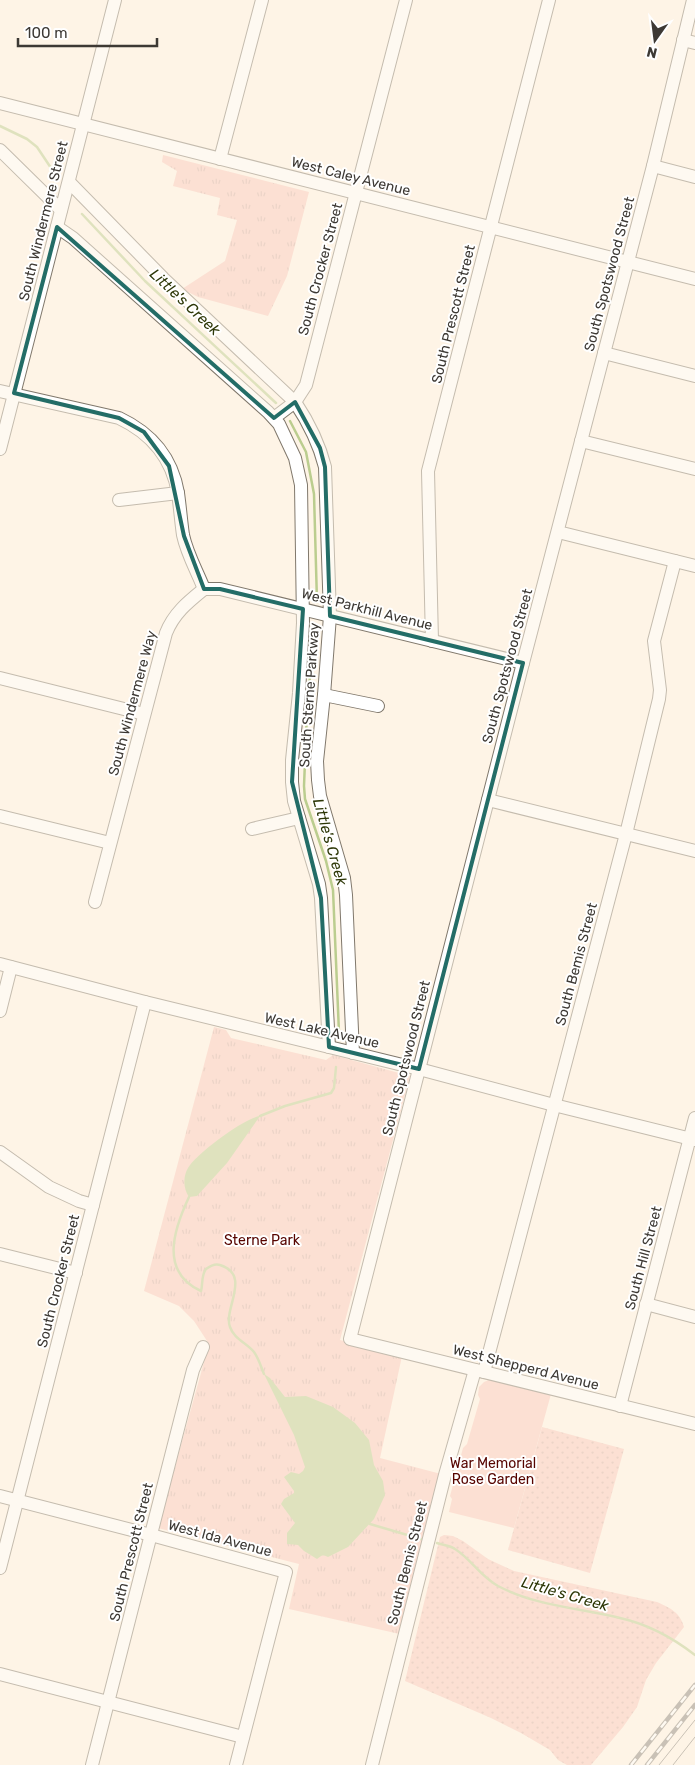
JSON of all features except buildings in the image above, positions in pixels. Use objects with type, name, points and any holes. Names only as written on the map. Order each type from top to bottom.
[{"type":"street","name":"South Windermere Street","points":[[0,449],[115,0]]},
{"type":"street","points":[[220,159],[262,0]]},
{"type":"street","name":"South Crocker Street","points":[[274,418],[295,402],[306,384],[406,0]]},
{"type":"street","name":"South Prescott Street","points":[[432,640],[428,471],[549,0]]},
{"type":"street","name":"South Spotswood Street","points":[[350,1339],[627,262],[689,42],[693,0]]},
{"type":"street","name":"West Caley Avenue","points":[[0,103],[695,279]]},
{"type":"street","points":[[0,150],[61,210]]},
{"type":"street","points":[[653,166],[695,177]]},
{"type":"street","name":"South Sterne Parkway","points":[[69,182],[162,278],[295,402],[310,424],[320,448],[325,467],[330,616],[317,761],[318,780],[320,796],[344,878],[353,1053]]},
{"type":"street","name":"South Sterne Parkway","points":[[57,227],[108,268],[274,418],[285,436],[294,458],[301,485],[303,609],[299,693],[292,760],[294,801],[319,884],[321,898],[329,1047]]},
{"type":"street","points":[[604,353],[695,376]]},
{"type":"street","points":[[0,391],[107,415],[132,424],[153,441],[170,466],[178,493],[184,536],[204,589]]},
{"type":"street","points":[[581,441],[695,469]]},
{"type":"street","points":[[120,500],[178,493]]},
{"type":"street","points":[[558,532],[695,566]]},
{"type":"street","name":"South Bemis Street","points":[[372,1765],[445,1475],[480,1371],[554,1105],[626,834],[659,699],[660,690],[654,641],[675,562]]},
{"type":"street","name":"West Parkhill Avenue","points":[[204,589],[220,589],[523,663]]},
{"type":"street","name":"South Windermere Way","points":[[95,902],[166,633],[180,610],[204,589]]},
{"type":"street","points":[[0,678],[144,714]]},
{"type":"street","points":[[324,696],[378,706]]},
{"type":"street","points":[[488,800],[695,851]]},
{"type":"street","points":[[0,816],[110,843]]},
{"type":"street","points":[[252,829],[299,818]]},
{"type":"street","points":[[0,1011],[6,966]]},
{"type":"street","name":"West Lake Avenue","points":[[6,966],[692,1139]]},
{"type":"street","name":"South Crocker Street","points":[[0,1568],[145,1002]]},
{"type":"street","name":"South Hill Street","points":[[620,1406],[692,1139],[695,1118]]},
{"type":"street","points":[[0,1152],[48,1187],[93,1205]]},
{"type":"street","points":[[0,1254],[76,1273]]},
{"type":"street","points":[[646,1304],[695,1317]]},
{"type":"street","name":"West Shepperd Avenue","points":[[350,1339],[695,1424]]},
{"type":"street","name":"South Prescott Street","points":[[92,1765],[151,1535],[153,1520],[193,1370],[203,1347]]},
{"type":"street","name":"West Ida Avenue","points":[[0,1496],[286,1572],[243,1737]]},
{"type":"street","points":[[0,1674],[243,1737],[236,1765]]},
{"type":"highlighted area","points":[[57,227],[274,418],[295,402],[320,448],[325,467],[330,616],[523,663],[419,1069],[329,1047],[321,898],[292,782],[303,609],[220,589],[204,589],[184,536],[169,466],[144,432],[119,418],[14,393]]},
{"type":"green space","points":[[163,155],[309,192],[287,276],[268,316],[198,297],[182,289],[225,261],[237,220],[217,215],[220,198],[173,186],[177,171],[162,162]]},
{"type":"green space","name":"Sterne Park","points":[[214,1027],[226,1030],[231,1038],[326,1060],[333,1055],[410,1076],[340,1340],[402,1356],[380,1458],[445,1475],[404,1635],[289,1609],[299,1564],[158,1528],[209,1344],[194,1321],[179,1306],[144,1291]]},
{"type":"green space","name":"War Memorial Rose Garden","points":[[491,1379],[551,1394],[514,1528],[449,1512],[452,1499],[450,1496],[463,1448],[467,1444],[480,1399],[478,1395],[479,1387]]},
{"type":"green space","points":[[542,1427],[624,1449],[590,1573],[508,1550]]},
{"type":"green space","points":[[444,1535],[453,1536],[463,1541],[488,1559],[514,1571],[657,1602],[670,1609],[680,1618],[684,1627],[656,1663],[646,1680],[637,1707],[591,1765],[567,1765],[558,1760],[550,1750],[521,1733],[405,1681],[440,1537]]},
{"type":"shaded area","points":[[260,1116],[227,1163],[197,1196],[189,1197],[185,1186],[186,1171],[200,1154],[243,1123]]},
{"type":"shaded area","points":[[264,1374],[270,1378],[285,1397],[306,1396],[333,1407],[355,1423],[369,1440],[374,1465],[383,1481],[385,1495],[374,1519],[348,1547],[328,1557],[323,1556],[317,1559],[298,1545],[287,1544],[287,1533],[295,1523],[281,1504],[294,1491],[284,1477],[291,1472],[299,1474],[305,1467],[294,1435]]},
{"type":"waterway","name":"Little's Creek","points":[[0,126],[27,139],[37,147],[55,174]]},
{"type":"waterway","name":"Little's Creek","points":[[82,214],[145,281],[276,403]]},
{"type":"waterway","name":"Little's Creek","points":[[290,421],[306,452],[314,494],[317,602]]},
{"type":"waterway","name":"Little's Creek","points":[[314,628],[307,712],[304,786],[305,799],[326,861],[333,890],[339,1033]]},
{"type":"waterway","name":"Little's Creek","points":[[260,1116],[285,1106],[331,1093],[334,1088],[336,1067]]},
{"type":"waterway","name":"Little's Creek","points":[[189,1197],[183,1209],[175,1236],[175,1261],[179,1273],[188,1283],[201,1291],[203,1274],[206,1269],[216,1264],[229,1270],[234,1276],[235,1284],[230,1311],[230,1327],[234,1335],[254,1352],[264,1374]]},
{"type":"waterway","name":"Little's Creek","points":[[370,1524],[421,1539]]},
{"type":"waterway","name":"Little's Creek","points":[[437,1543],[453,1548],[461,1553],[492,1582],[512,1593],[542,1602],[640,1624],[669,1637],[695,1655]]},
{"type":"tram line","points":[[659,1765],[695,1720]]},
{"type":"tram line","points":[[673,1765],[695,1737]]},
{"type":"railway","points":[[631,1765],[695,1685]]},
{"type":"railway","points":[[647,1765],[695,1705]]}]
